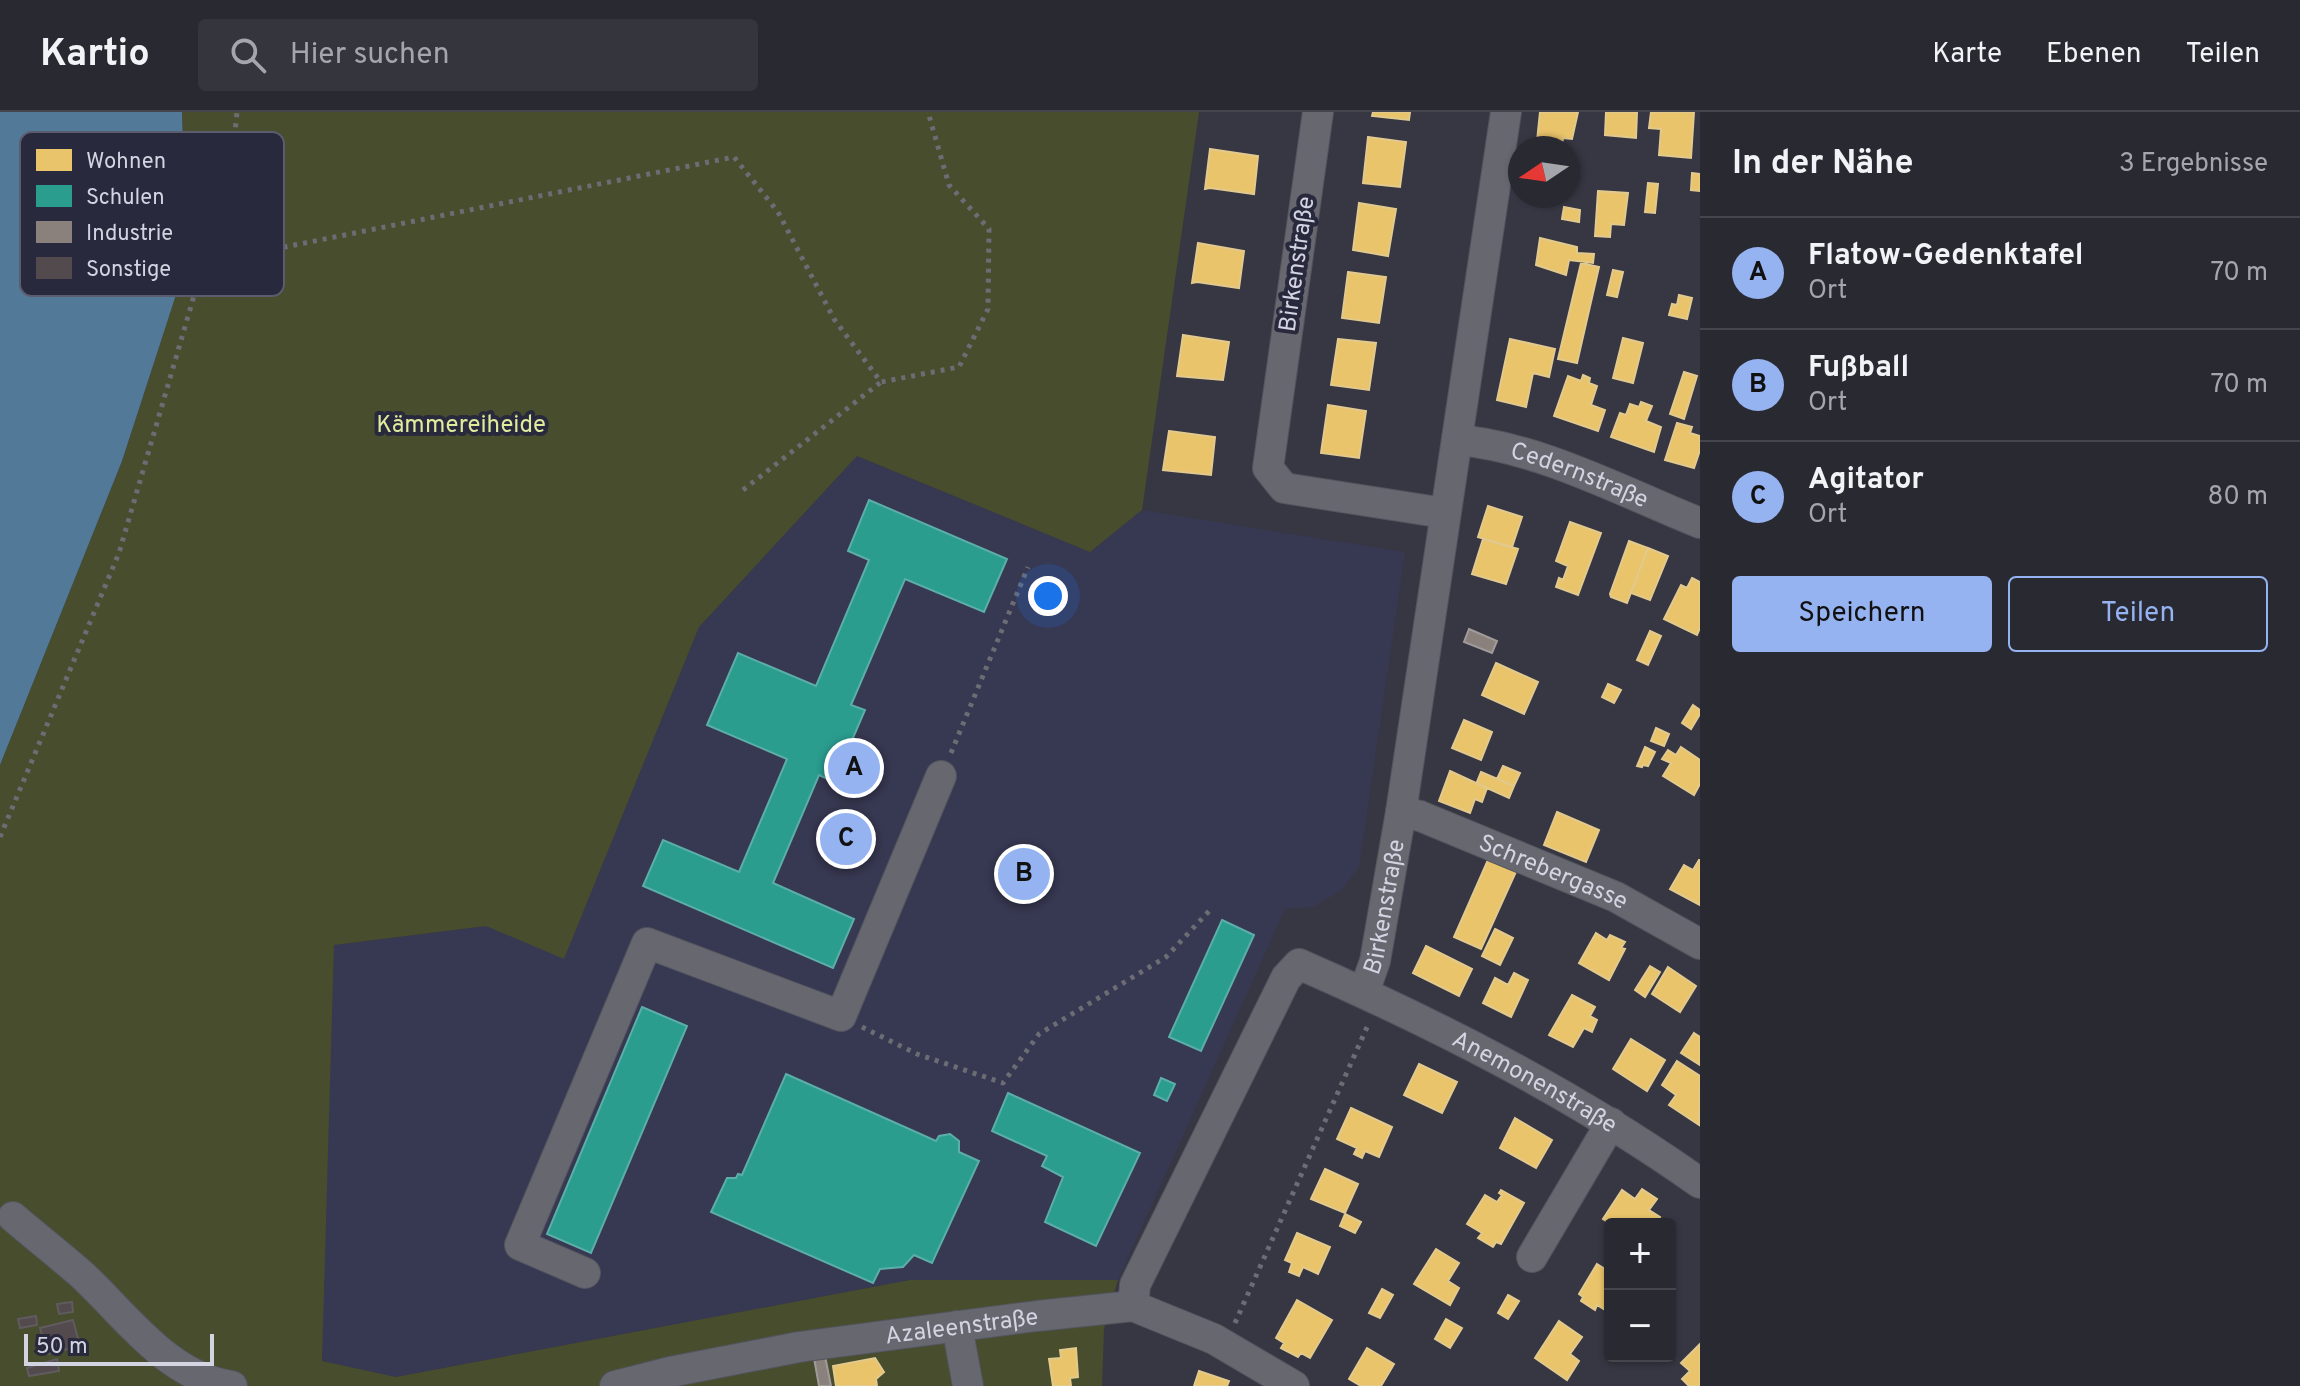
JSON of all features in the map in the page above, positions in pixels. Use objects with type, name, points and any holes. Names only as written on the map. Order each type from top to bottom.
[{"type":"street","name":"Birkenstraße","points":[[1318,112],[1268,468],[1284,488],[1444,513]]},
{"type":"street","name":"Birkenstraße","points":[[1133,1306],[1135,1285],[1286,978],[1299,964],[1372,996],[1506,112]]},
{"type":"street","name":"Cedernstraße","points":[[1457,440],[1487,443],[1546,461],[1700,523]]},
{"type":"street","points":[[585,1273],[520,1245],[647,943],[841,1016],[941,776]]},
{"type":"street","name":"Schrebergasse","points":[[1401,812],[1420,816],[1616,897],[1700,944]]},
{"type":"street","name":"Anemonenstraße","points":[[1372,996],[1528,1076],[1611,1123],[1700,1183]]},
{"type":"street","points":[[1532,1257],[1611,1123]]},
{"type":"street","points":[[13,1217],[80,1274],[155,1348],[188,1369],[221,1385],[232,1386]]},
{"type":"street","name":"Azaleenstraße","points":[[615,1386],[671,1379],[799,1347],[1133,1306],[1225,1346],[1294,1386]]},
{"type":"street","points":[[957,1326],[968,1386]]},
{"type":"path","points":[[235,132],[237,112]]},
{"type":"path","points":[[743,490],[881,382],[959,367],[988,309],[989,229],[949,185],[928,112]]},
{"type":"path","points":[[284,247],[734,157],[778,212],[834,319],[881,382]]},
{"type":"path","points":[[0,837],[119,553],[195,296]]},
{"type":"path","points":[[941,776],[1028,567]]},
{"type":"path","points":[[841,1016],[917,1054],[1003,1083],[1039,1034],[1166,957],[1211,909]]},
{"type":"path","points":[[1225,1346],[1372,996]]},
{"type":"shaded area","points":[[0,112],[182,112],[183,132],[20,132],[20,296],[176,296],[122,461],[0,765]]},
{"type":"shaded area","points":[[857,456],[1090,552],[1142,510],[1405,552],[1359,867],[1341,891],[1313,907],[1285,909],[1118,1280],[910,1280],[396,1377],[321,1361],[334,945],[486,926],[564,958],[699,627]]},
{"type":"green space","name":"Kämmereiheide","points":[[182,112],[1199,112],[1142,510],[1090,552],[857,456],[699,627],[564,959],[486,926],[334,945],[322,1361],[396,1377],[910,1280],[1118,1280],[1104,1329],[1102,1386],[0,1386],[0,765],[122,461],[176,296],[284,296],[284,132],[183,132]]},
{"type":"building: Wohnen","points":[[1373,112],[1410,112],[1409,120],[1372,116]]},
{"type":"building: Wohnen","points":[[1540,112],[1578,112],[1573,136],[1538,136]]},
{"type":"building: Wohnen","points":[[1606,112],[1637,112],[1636,138],[1605,135]]},
{"type":"building: Wohnen","points":[[1651,112],[1694,112],[1691,158],[1659,155],[1661,129],[1649,128]]},
{"type":"building: Wohnen","points":[[1368,137],[1406,142],[1400,187],[1363,183]]},
{"type":"building: Wohnen","points":[[1210,149],[1258,156],[1254,194],[1205,189]]},
{"type":"building: Wohnen","points":[[1692,173],[1700,174],[1700,191],[1691,190]]},
{"type":"building: Wohnen","points":[[1648,183],[1658,184],[1655,213],[1645,212]]},
{"type":"building: Wohnen","points":[[1598,191],[1628,193],[1624,225],[1611,224],[1610,237],[1595,236]]},
{"type":"building: Wohnen","points":[[1359,203],[1396,209],[1388,256],[1353,250]]},
{"type":"building: Wohnen","points":[[1564,208],[1580,210],[1579,222],[1562,219]]},
{"type":"building: Wohnen","points":[[1540,238],[1577,247],[1577,253],[1594,254],[1593,263],[1569,260],[1566,275],[1536,265]]},
{"type":"building: Wohnen","points":[[1198,243],[1244,251],[1239,288],[1192,283]]},
{"type":"building: Wohnen","points":[[1581,263],[1599,267],[1577,363],[1558,359]]},
{"type":"building: Wohnen","points":[[1613,270],[1623,272],[1617,297],[1607,295]]},
{"type":"building: Wohnen","points":[[1348,272],[1386,277],[1379,323],[1342,318]]},
{"type":"building: Wohnen","points":[[1679,295],[1692,298],[1687,319],[1669,315],[1672,304],[1677,305]]},
{"type":"building: Wohnen","points":[[1183,335],[1229,342],[1223,380],[1177,376]]},
{"type":"building: Wohnen","points":[[1623,338],[1643,343],[1633,383],[1613,378]]},
{"type":"building: Wohnen","points":[[1338,339],[1376,343],[1369,390],[1331,385]]},
{"type":"building: Wohnen","points":[[1510,339],[1555,349],[1549,377],[1533,373],[1526,407],[1497,400]]},
{"type":"building: Wohnen","points":[[1684,372],[1697,376],[1684,419],[1670,414]]},
{"type":"building: Wohnen","points":[[1583,375],[1590,378],[1589,383],[1597,386],[1591,405],[1605,410],[1598,431],[1554,416],[1568,376],[1581,381]]},
{"type":"building: Wohnen","points":[[1641,402],[1652,406],[1646,421],[1661,427],[1654,452],[1611,437],[1620,413],[1626,415],[1630,404],[1639,407]]},
{"type":"building: Wohnen","points":[[1328,405],[1366,411],[1359,458],[1321,453]]},
{"type":"building: Wohnen","points":[[1677,423],[1692,427],[1690,433],[1700,436],[1700,450],[1694,468],[1665,460]]},
{"type":"building: Wohnen","points":[[1169,431],[1215,437],[1211,475],[1163,470]]},
{"type":"building: Wohnen","points":[[1488,506],[1522,517],[1512,547],[1478,537]]},
{"type":"building: Wohnen","points":[[1570,522],[1601,533],[1578,595],[1556,587],[1559,578],[1563,580],[1568,566],[1556,561]]},
{"type":"building: Wohnen","points":[[1483,539],[1518,549],[1506,584],[1472,574]]},
{"type":"building: Wohnen","points":[[1629,541],[1648,548],[1627,603],[1610,594]]},
{"type":"building: Wohnen","points":[[1648,548],[1668,556],[1650,600],[1631,593]]},
{"type":"building: Wohnen","points":[[1692,578],[1700,582],[1700,628],[1697,635],[1664,619],[1681,585],[1687,588]]},
{"type":"building: Wohnen","points":[[1650,631],[1661,636],[1648,665],[1637,660]]},
{"type":"building: Wohnen","points":[[1496,663],[1538,682],[1524,714],[1482,695]]},
{"type":"building: Wohnen","points":[[1608,684],[1621,690],[1614,703],[1602,697]]},
{"type":"building: Wohnen","points":[[1693,705],[1700,710],[1700,714],[1691,729],[1682,723]]},
{"type":"building: Wohnen","points":[[1464,720],[1492,732],[1481,760],[1452,748]]},
{"type":"building: Wohnen","points":[[1656,728],[1669,734],[1664,746],[1651,741]]},
{"type":"building: Wohnen","points":[[1645,747],[1655,752],[1648,766],[1637,766]]},
{"type":"building: Wohnen","points":[[1681,747],[1700,760],[1700,784],[1694,795],[1663,776],[1671,763],[1662,759],[1668,750],[1676,755]]},
{"type":"building: Wohnen","points":[[1503,766],[1520,773],[1514,786],[1497,779]]},
{"type":"building: Wohnen","points":[[1450,771],[1487,788],[1482,802],[1475,799],[1470,813],[1439,801]]},
{"type":"building: Wohnen","points":[[1481,772],[1514,786],[1509,798],[1480,785],[1477,782]]},
{"type":"building: Wohnen","points":[[1557,812],[1599,830],[1586,862],[1544,845]]},
{"type":"building: Wohnen","points":[[1491,853],[1519,865],[1481,949],[1454,937]]},
{"type":"building: Wohnen","points":[[1699,860],[1700,905],[1670,889],[1684,865],[1693,870]]},
{"type":"building: Wohnen","points":[[1495,929],[1513,938],[1500,965],[1482,956]]},
{"type":"building: Wohnen","points":[[1596,933],[1607,940],[1610,935],[1625,942],[1621,948],[1625,949],[1609,980],[1579,963]]},
{"type":"building: Wohnen","points":[[1426,946],[1472,969],[1459,996],[1413,973]]},
{"type":"building: Wohnen","points":[[1650,966],[1660,972],[1645,997],[1635,990]]},
{"type":"building: Wohnen","points":[[1668,967],[1696,986],[1680,1012],[1652,994]]},
{"type":"building: Wohnen","points":[[1514,973],[1528,980],[1511,1017],[1483,1003],[1495,978],[1508,985]]},
{"type":"building: Wohnen","points":[[1572,995],[1595,1007],[1590,1016],[1597,1020],[1592,1032],[1584,1028],[1573,1047],[1549,1035]]},
{"type":"building: Wohnen","points":[[1694,1033],[1700,1037],[1700,1065],[1681,1053]]},
{"type":"building: Wohnen","points":[[1631,1039],[1665,1060],[1647,1091],[1613,1069]]},
{"type":"building: Wohnen","points":[[1677,1061],[1700,1076],[1699,1125],[1669,1105],[1676,1095],[1662,1085]]},
{"type":"building: Wohnen","points":[[1419,1064],[1457,1082],[1442,1113],[1404,1095]]},
{"type":"building: Wohnen","points":[[1351,1108],[1392,1127],[1379,1157],[1365,1151],[1362,1158],[1354,1154],[1357,1148],[1337,1139]]},
{"type":"building: Wohnen","points":[[1515,1118],[1552,1140],[1536,1168],[1500,1148]]},
{"type":"building: Wohnen","points":[[1325,1169],[1358,1184],[1345,1213],[1311,1199]]},
{"type":"building: Wohnen","points":[[1642,1189],[1657,1199],[1649,1210],[1659,1218],[1603,1219],[1622,1190],[1635,1199]]},
{"type":"building: Wohnen","points":[[1501,1190],[1524,1203],[1501,1244],[1496,1242],[1493,1247],[1478,1238],[1482,1233],[1467,1224],[1485,1195],[1497,1202],[1502,1195],[1499,1193]]},
{"type":"building: Wohnen","points":[[1345,1214],[1361,1222],[1355,1233],[1340,1226]]},
{"type":"building: Wohnen","points":[[1297,1233],[1330,1247],[1318,1274],[1303,1267],[1299,1276],[1289,1272],[1292,1263],[1285,1260]]},
{"type":"building: Wohnen","points":[[1436,1249],[1459,1263],[1448,1281],[1459,1288],[1450,1305],[1414,1284]]},
{"type":"building: Wohnen","points":[[1597,1264],[1604,1268],[1604,1309],[1597,1305],[1595,1310],[1581,1301],[1583,1297],[1579,1294]]},
{"type":"building: Wohnen","points":[[1382,1289],[1393,1295],[1380,1318],[1369,1313]]},
{"type":"building: Wohnen","points":[[1508,1295],[1519,1301],[1508,1319],[1498,1313]]},
{"type":"building: Wohnen","points":[[1297,1300],[1332,1320],[1310,1358],[1301,1353],[1298,1357],[1281,1348],[1284,1343],[1276,1338]]},
{"type":"building: Wohnen","points":[[1446,1319],[1462,1328],[1450,1348],[1435,1339]]},
{"type":"building: Wohnen","points":[[1559,1321],[1582,1337],[1570,1354],[1579,1361],[1567,1380],[1535,1358]]},
{"type":"building: Wohnen","points":[[1700,1344],[1700,1386],[1689,1386],[1682,1379],[1690,1371],[1681,1363]]},
{"type":"building: Wohnen","points":[[1076,1348],[1078,1377],[1070,1378],[1071,1386],[1053,1386],[1049,1359],[1061,1358],[1060,1350]]},
{"type":"building: Wohnen","points":[[1367,1348],[1394,1364],[1381,1386],[1361,1386],[1349,1379]]},
{"type":"building: Wohnen","points":[[875,1358],[884,1372],[876,1379],[877,1386],[836,1386],[833,1366]]},
{"type":"building: Wohnen","points":[[1199,1371],[1229,1381],[1227,1386],[1194,1386]]},
{"type":"building: Schulen","points":[[869,500],[1007,559],[984,612],[905,579],[851,705],[865,710],[834,782],[819,775],[773,883],[854,919],[833,968],[643,886],[663,840],[739,872],[787,759],[707,725],[738,653],[816,686],[869,560],[848,551]]},
{"type":"building: Schulen","points":[[1222,920],[1254,935],[1201,1051],[1169,1037]]},
{"type":"building: Schulen","points":[[642,1007],[687,1026],[591,1253],[547,1234]]},
{"type":"building: Schulen","points":[[786,1074],[936,1141],[939,1136],[950,1134],[959,1141],[959,1152],[979,1161],[932,1263],[914,1255],[903,1267],[880,1269],[873,1283],[711,1212],[727,1178],[742,1175]]},
{"type":"building: Schulen","points":[[1161,1078],[1175,1084],[1167,1101],[1154,1095]]},
{"type":"building: Schulen","points":[[1008,1093],[1140,1153],[1096,1246],[1045,1222],[1063,1177],[1042,1166],[1047,1156],[992,1131]]},
{"type":"building: Industrie","points":[[1469,629],[1497,641],[1492,653],[1464,642]]},
{"type":"building: Industrie","points":[[825,1356],[831,1386],[819,1386],[814,1358]]},
{"type":"building: Sonstige","points":[[72,1302],[73,1312],[59,1314],[57,1304]]},
{"type":"building: Sonstige","points":[[36,1316],[37,1325],[20,1328],[18,1319]]},
{"type":"building: Sonstige","points":[[73,1320],[80,1346],[47,1354],[40,1328]]},
{"type":"building: Sonstige","points":[[57,1359],[59,1371],[29,1376],[27,1368]]},
{"type":"place","name":"Flatow-Gedenktafel","points":[[854,768]]},
{"type":"place","name":"Agitator","points":[[846,839]]},
{"type":"place","name":"Fußball","points":[[1024,874]]}]
